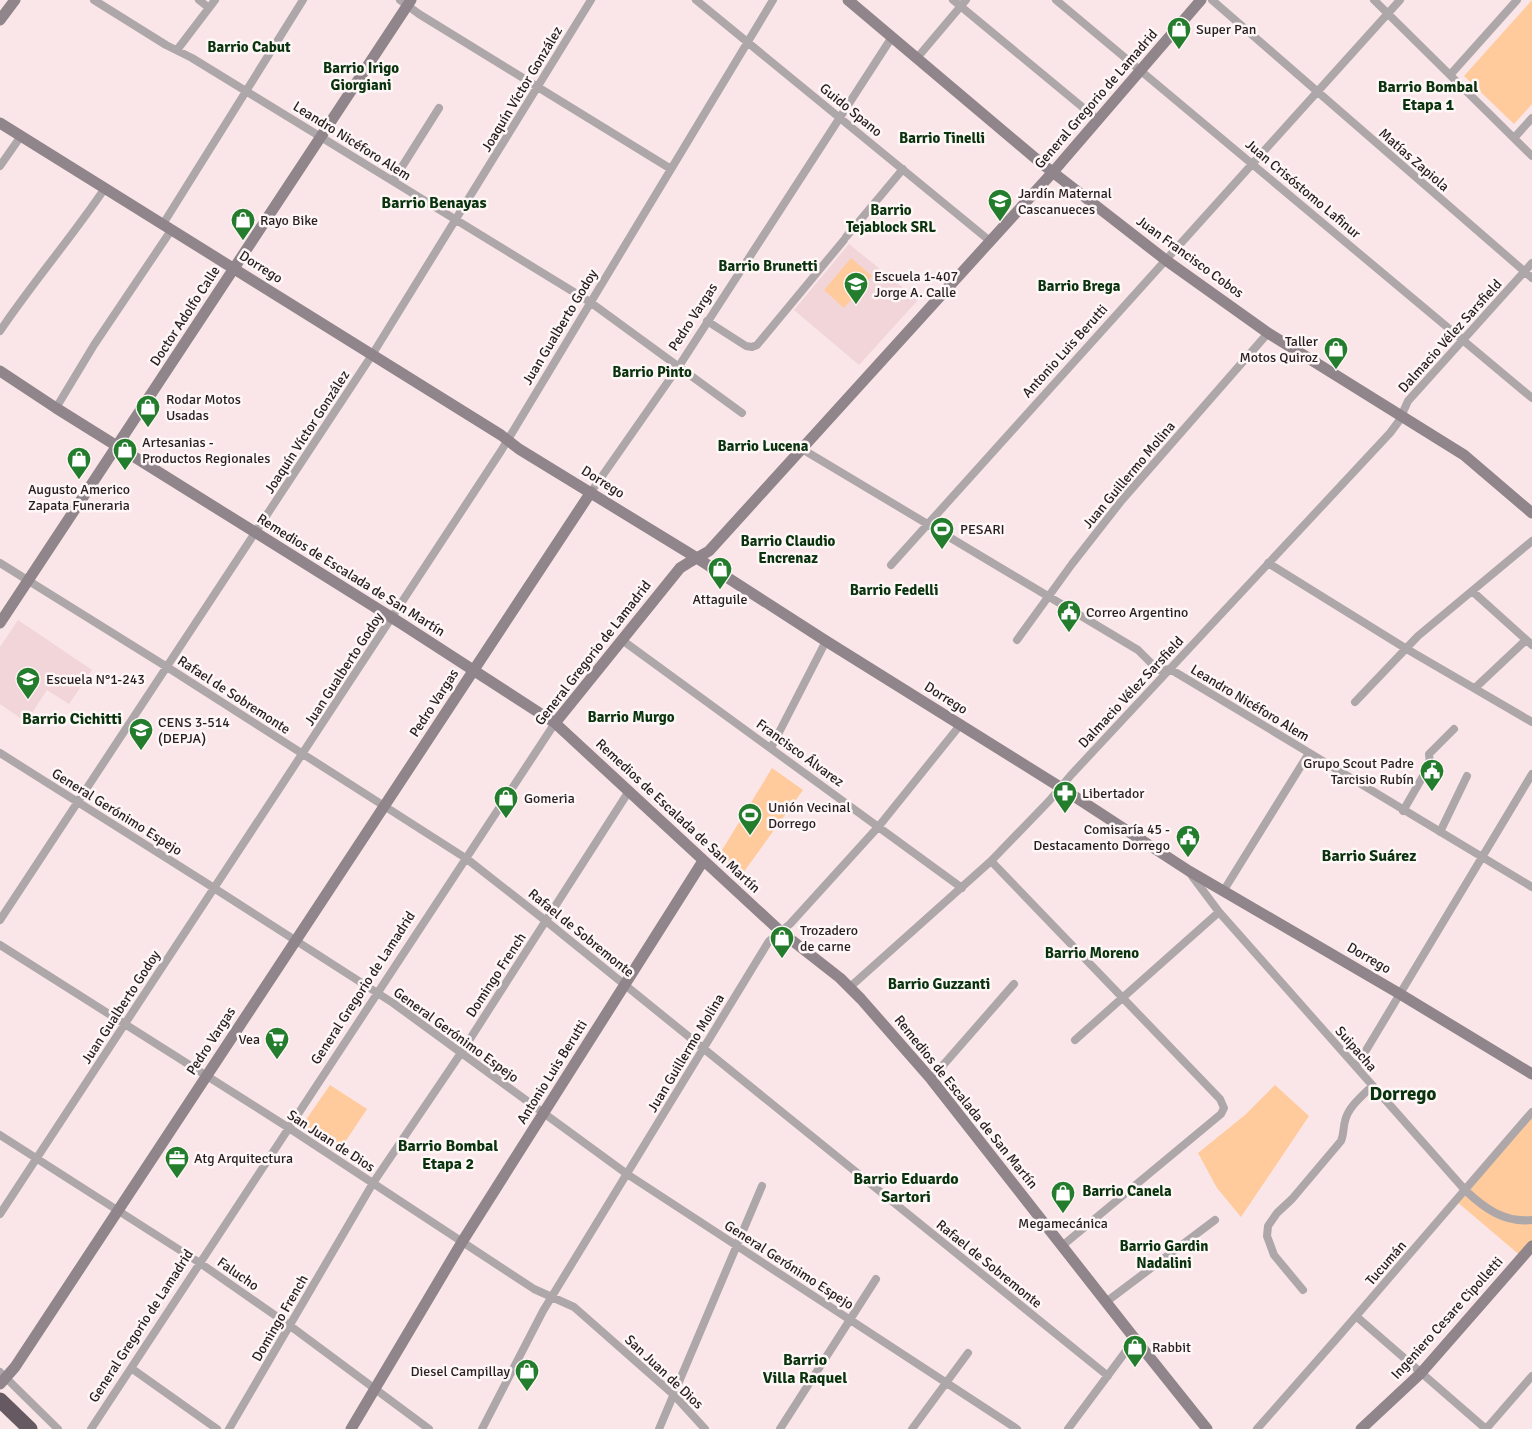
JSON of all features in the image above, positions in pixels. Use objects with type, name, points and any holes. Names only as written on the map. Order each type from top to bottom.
[{"type":"highway","points":[[0,1400],[30,1429]]},
{"type":"main road","points":[[0,20],[15,0]]},
{"type":"main road","name":"Juan Francisco Cobos","points":[[848,0],[1053,172],[1166,261],[1268,333],[1464,455],[1532,513]]},
{"type":"main road","name":"General Gregorio de Lamadrid","points":[[555,723],[680,568],[710,551],[1053,172],[1200,0]]},
{"type":"main road","name":"Doctor Adolfo Calle","points":[[0,623],[322,137],[406,2]]},
{"type":"main road","name":"Dorrego","points":[[0,123],[168,226],[508,440],[519,449],[697,558],[1060,787],[1189,871],[1400,994],[1532,1074]]},
{"type":"main road","name":"Remedios de Escalada de San Martín","points":[[0,371],[555,723],[780,931],[850,988],[931,1079],[1208,1429]]},
{"type":"main road","name":"Pedro Vargas","points":[[2,1378],[16,1367],[591,492]]},
{"type":"main road","name":"Antonio Luis Berutti","points":[[351,1429],[462,1242],[624,984],[704,861]]},
{"type":"main road","name":"Ingeniero Cesare Cipolletti","points":[[1360,1429],[1421,1373],[1532,1246]]},
{"type":"street","name":"Leandro Nicéforo Alem","points":[[94,0],[322,137],[590,302],[742,413]]},
{"type":"street","points":[[199,0],[208,8]]},
{"type":"street","points":[[177,50],[214,0]]},
{"type":"street","points":[[56,408],[168,226],[246,91],[303,0]]},
{"type":"street","name":"Joaquín Víctor González","points":[[0,920],[372,355],[591,0]]},
{"type":"street","name":"Guido Spano","points":[[696,0],[990,241]]},
{"type":"street","name":"Juan Gualberto Godoy","points":[[0,1214],[508,440],[772,0]]},
{"type":"street","points":[[953,0],[963,3],[1098,120]]},
{"type":"street","name":"Juan Crisóstomo Lafinur","points":[[1056,0],[1532,398]]},
{"type":"street","name":"Matías Zapiola","points":[[1212,0],[1532,278]]},
{"type":"street","points":[[1374,0],[1532,156]]},
{"type":"street","name":"Antonio Luis Berutti","points":[[891,565],[1400,0]]},
{"type":"street","points":[[1450,75],[1517,0]]},
{"type":"street","points":[[406,2],[538,87],[671,169]]},
{"type":"street","points":[[916,58],[963,3]]},
{"type":"street","name":"Pedro Vargas","points":[[591,492],[679,366],[892,37]]},
{"type":"street","points":[[393,181],[439,108]]},
{"type":"street","points":[[1514,138],[1532,118]]},
{"type":"street","points":[[0,166],[21,136]]},
{"type":"street","points":[[707,321],[746,346],[758,345],[903,169]]},
{"type":"street","points":[[0,331],[26,293],[59,253],[105,188]]},
{"type":"street","name":"Dalmacio Vélez Sarsfield","points":[[850,988],[991,861],[1390,433],[1408,401],[1532,263]]},
{"type":"street","name":"Juan Guillermo Molina","points":[[1017,640],[1048,596],[1122,500],[1268,333]]},
{"type":"street","name":"Leandro Nicéforo Alem","points":[[802,449],[1138,650],[1158,670],[1170,669],[1532,887]]},
{"type":"street","points":[[1355,702],[1405,648],[1532,540]]},
{"type":"street","name":"Rafael de Sobremonte","points":[[0,563],[167,667],[467,859],[1108,1376]]},
{"type":"street","points":[[1268,563],[1405,648],[1532,722]]},
{"type":"street","points":[[1472,591],[1529,643],[1475,688]]},
{"type":"street","name":"Francisco Álvarez","points":[[622,640],[962,888]]},
{"type":"street","points":[[770,748],[826,641]]},
{"type":"street","name":"General Gregorio de Lamadrid","points":[[92,1429],[555,723]]},
{"type":"street","name":"Juan Guillermo Molina","points":[[482,1429],[551,1298],[770,941],[790,924],[879,826],[960,724]]},
{"type":"street","points":[[1403,811],[1430,764],[1429,754],[1454,728]]},
{"type":"street","name":"General Gerónimo Espejo","points":[[0,753],[378,993],[627,1174],[1017,1429]]},
{"type":"street","points":[[1224,890],[1310,753]]},
{"type":"street","points":[[1356,1067],[1532,774]]},
{"type":"street","points":[[1440,832],[1467,776]]},
{"type":"street","name":"Domingo French","points":[[229,1429],[373,1183],[462,1053],[629,791]]},
{"type":"street","points":[[991,861],[1220,1099],[1224,1108],[1214,1120],[1062,1246]]},
{"type":"street","name":"Dorrego","points":[[1189,871],[1219,912]]},
{"type":"street","points":[[1075,1040],[1219,912]]},
{"type":"street","name":"Suipacha","points":[[1219,912],[1465,1190],[1479,1203],[1496,1214],[1520,1221],[1532,1220]]},
{"type":"street","name":"San Juan de Dios","points":[[0,945],[207,1075],[534,1289],[574,1307],[674,1394],[705,1429]]},
{"type":"street","points":[[931,1079],[1014,984]]},
{"type":"street","points":[[1302,1290],[1274,1255],[1267,1236],[1268,1226],[1277,1213],[1292,1200],[1341,1141],[1344,1135],[1345,1120],[1351,1108],[1372,1086]]},
{"type":"street","name":"Tucumán","points":[[1257,1429],[1532,1112]]},
{"type":"street","name":"Falucho","points":[[0,1135],[200,1262],[290,1325],[429,1429]]},
{"type":"street","points":[[659,1429],[762,1186]]},
{"type":"street","points":[[1106,1302],[1215,1220]]},
{"type":"street","points":[[780,1429],[876,1279]]},
{"type":"street","points":[[1356,1316],[1486,1429],[1532,1376]]},
{"type":"street","points":[[1068,1429],[1135,1339]]},
{"type":"street","points":[[912,1429],[968,1353]]},
{"type":"street","points":[[131,1368],[217,1429]]},
{"type":"street","points":[[2,1378],[58,1429]]},
{"type":"shaded area","points":[[1532,0],[1532,104],[1514,124],[1464,76]]},
{"type":"shaded area","name":"Escuela 1-407 Jorge A. Calle","points":[[849,244],[918,300],[859,365],[794,310]]},
{"type":"shaded area","points":[[851,258],[872,276],[844,308],[824,290]]},
{"type":"shaded area","points":[[18,620],[92,670],[69,704],[47,690],[26,722],[0,704],[0,647]]},
{"type":"shaded area","name":"Unión Vecinal Dorrego","points":[[772,768],[803,790],[738,880],[719,862],[719,855]]},
{"type":"shaded area","points":[[330,1085],[367,1109],[341,1148],[307,1127],[305,1121]]},
{"type":"shaded area","points":[[1275,1085],[1309,1116],[1241,1217],[1217,1188],[1198,1153],[1245,1115]]},
{"type":"shaded area","points":[[1532,1112],[1532,1246],[1522,1257],[1456,1201]]},
{"type":"place","name":"Super Pan","points":[[1179,50]]},
{"type":"place","name":"Jardín Maternal Cascanueces","points":[[1000,222]]},
{"type":"place","name":"Rayo Bike","points":[[243,241]]},
{"type":"place","name":"Escuela 1-407 Jorge A. Calle","points":[[856,305]]},
{"type":"place","name":"Taller Motos Quiroz","points":[[1336,370]]},
{"type":"place","name":"Rodar Motos Usadas","points":[[148,428]]},
{"type":"place","name":"Artesanias - Productos Regionales","points":[[125,471]]},
{"type":"place","name":"Augusto Americo Zapata Funeraria","points":[[79,480]]},
{"type":"place","name":"PESARI","points":[[942,550]]},
{"type":"place","name":"Attaguile","points":[[720,590]]},
{"type":"place","name":"Correo Argentino","points":[[1069,633]]},
{"type":"place","name":"Escuela N°1-243","points":[[28,700]]},
{"type":"place","name":"CENS 3-514 (DEPJA)","points":[[141,751]]},
{"type":"place","name":"Grupo Scout Padre Tarcisio Rubín","points":[[1432,792]]},
{"type":"place","name":"Libertador","points":[[1065,814]]},
{"type":"place","name":"Gomeria","points":[[506,819]]},
{"type":"place","name":"Unión Vecinal Dorrego","points":[[750,836]]},
{"type":"place","name":"Comisaría 45 - Destacamento Dorrego","points":[[1188,858]]},
{"type":"place","name":"Trozadero de carne","points":[[782,959]]},
{"type":"place","name":"Vea","points":[[277,1060]]},
{"type":"place","name":"Atg Arquitectura","points":[[177,1179]]},
{"type":"place","name":"Megamecánica","points":[[1063,1214]]},
{"type":"place","name":"Rabbit","points":[[1135,1368]]},
{"type":"place","name":"Diesel Campillay","points":[[527,1392]]},
{"type":"district","name":"Barrio Cabut","points":[[249,47]]},
{"type":"district","name":"Barrio Irigo Giorgiani","points":[[361,76]]},
{"type":"district","name":"Barrio Bombal Etapa 1","points":[[1428,96]]},
{"type":"district","name":"Barrio Tinelli","points":[[942,138]]},
{"type":"district","name":"Barrio Benayas","points":[[434,203]]},
{"type":"district","name":"Barrio Tejablock SRL","points":[[891,218]]},
{"type":"district","name":"Barrio Brunetti","points":[[768,266]]},
{"type":"district","name":"Barrio Brega","points":[[1079,286]]},
{"type":"district","name":"Barrio Pinto","points":[[652,372]]},
{"type":"district","name":"Barrio Lucena","points":[[763,446]]},
{"type":"district","name":"Barrio Claudio Encrenaz","points":[[788,550]]},
{"type":"district","name":"Barrio Fedelli","points":[[894,590]]},
{"type":"district","name":"Barrio Murgo","points":[[631,717]]},
{"type":"district","name":"Barrio Cichitti","points":[[72,719]]},
{"type":"district","name":"Barrio Suárez","points":[[1369,856]]},
{"type":"district","name":"Barrio Moreno","points":[[1092,953]]},
{"type":"district","name":"Barrio Guzzanti","points":[[939,984]]},
{"type":"district","name":"Dorrego","points":[[1403,1094]]},
{"type":"district","name":"Barrio Bombal Etapa 2","points":[[448,1155]]},
{"type":"district","name":"Barrio Eduardo Sartori","points":[[906,1188]]},
{"type":"district","name":"Barrio Canela","points":[[1127,1191]]},
{"type":"district","name":"Barrio Gardin Nadalini","points":[[1164,1254]]},
{"type":"district","name":"Barrio Villa Raquel","points":[[805,1369]]}]
